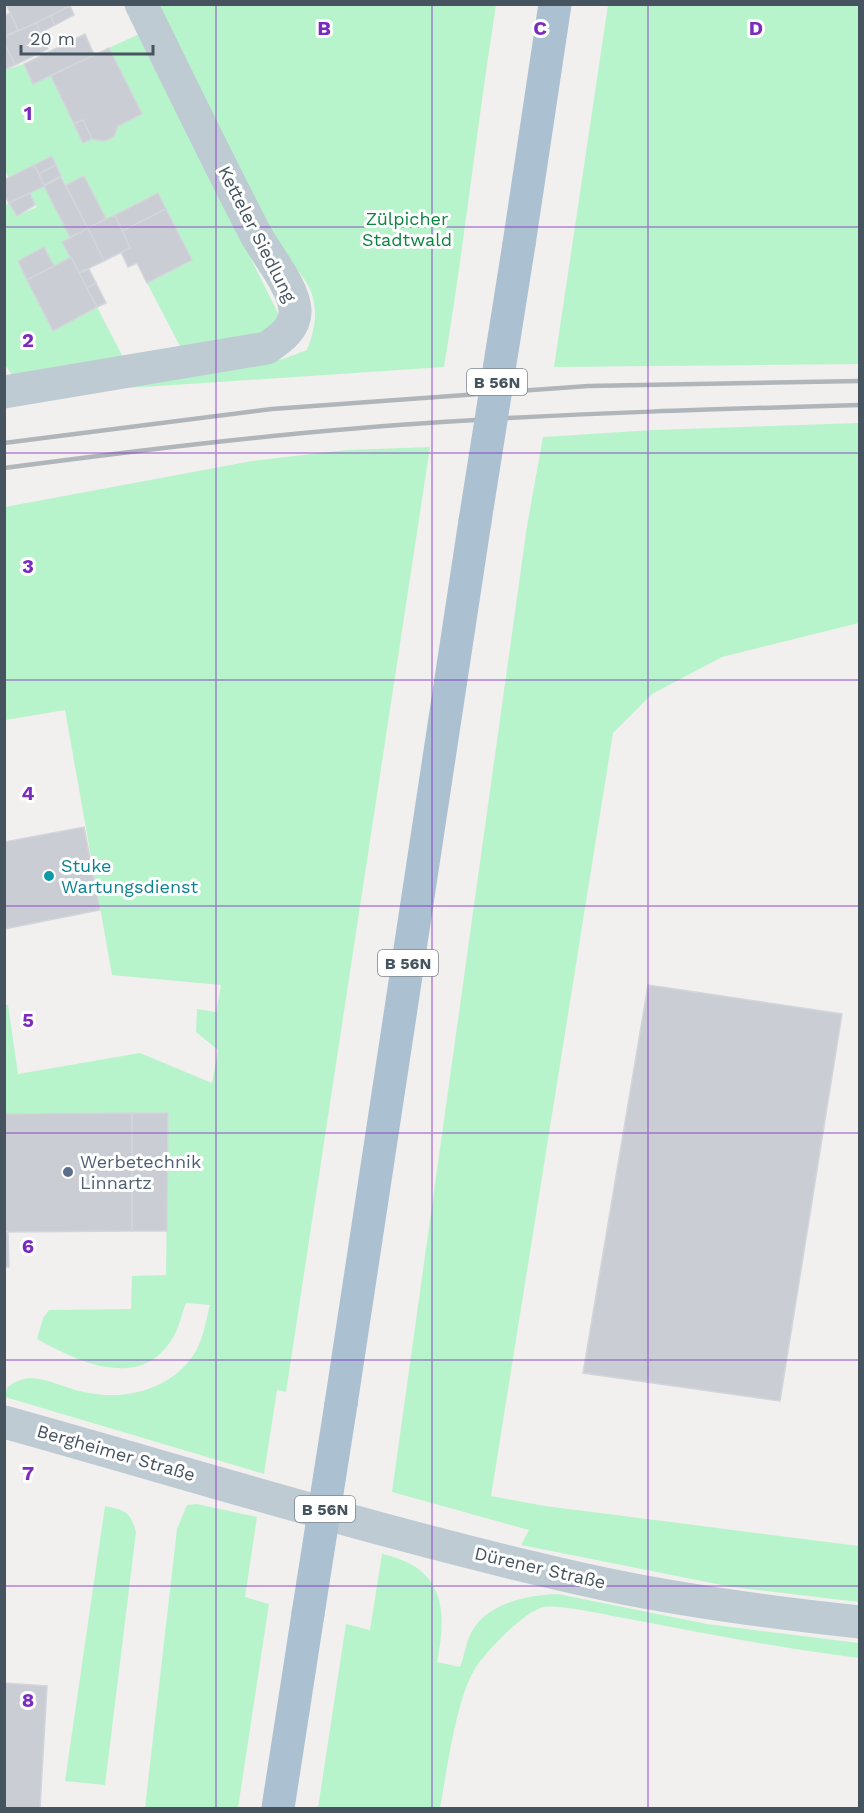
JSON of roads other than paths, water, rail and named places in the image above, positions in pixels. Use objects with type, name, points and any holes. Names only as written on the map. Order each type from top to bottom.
[{"type":"main road","name":"B 56N","points":[[278,1809],[555,4]]},
{"type":"street","name":"Ketteler Siedlung","points":[[4,392],[267,348],[284,335],[294,321],[295,309],[291,295],[256,235],[141,4]]},
{"type":"street","name":"Bergheimer Straße","points":[[4,1422],[227,1484]]},
{"type":"street","name":"Dürener Straße","points":[[227,1484],[473,1552],[610,1585],[710,1603],[860,1622]]},
{"type":"railway","points":[[4,443],[272,409],[588,386],[860,381]]},
{"type":"railway","points":[[4,468],[332,430],[598,414],[860,405]]},
{"type":"place","name":"Stuke Wartungsdienst","points":[[49,876]]},
{"type":"place","name":"Werbetechnik Linnartz","points":[[68,1172]]},
{"type":"park label","name":"Zülpicher Stadtwald","points":[[407,229]]}]
